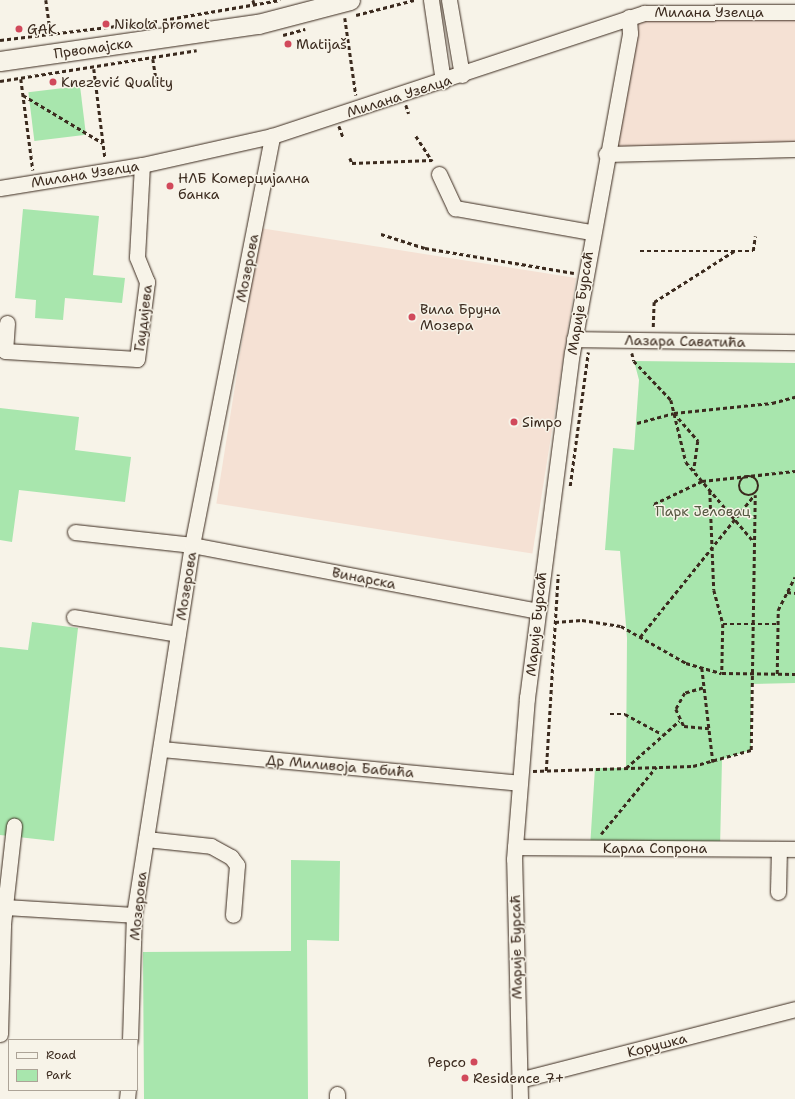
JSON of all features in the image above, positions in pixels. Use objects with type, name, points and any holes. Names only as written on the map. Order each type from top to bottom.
[{"type":"main road","name":"Првомајска","points":[[0,61],[244,27],[350,0]]},
{"type":"street","points":[[431,0],[443,81]]},
{"type":"street","points":[[449,0],[462,75]]},
{"type":"street","name":"Милана Узелца","points":[[0,188],[142,165],[272,136],[462,75],[629,17],[652,12],[795,12]]},
{"type":"street","name":"Марије Бурсаћ","points":[[520,1099],[515,847],[520,776],[537,611],[574,339],[591,232],[630,33],[629,17]]},
{"type":"street","name":"Мозерова","points":[[130,1039],[134,915],[162,750],[178,634],[192,545],[272,136]]},
{"type":"street","points":[[606,154],[795,149]]},
{"type":"street","name":"Гаудијева","points":[[7,323],[4,351],[137,359],[147,282],[137,257],[142,165]]},
{"type":"street","points":[[439,174],[455,208],[591,232]]},
{"type":"street","name":"Лазара Саватића","points":[[574,339],[628,341],[795,342]]},
{"type":"street","name":"Винарска","points":[[75,532],[192,545],[537,611]]},
{"type":"street","points":[[74,617],[178,634]]},
{"type":"street","name":"Др Миливоја Бабића","points":[[162,750],[520,776]]},
{"type":"street","points":[[0,1034],[5,907],[14,826]]},
{"type":"street","points":[[146,839],[211,846],[231,857],[237,865],[233,915]]},
{"type":"street","name":"Карла Сопрона","points":[[515,847],[795,849]]},
{"type":"street","points":[[778,892],[779,849]]},
{"type":"street","points":[[5,907],[134,915]]},
{"type":"street","name":"Корушка","points":[[519,1080],[795,1009]]},
{"type":"path","points":[[46,0],[51,34]]},
{"type":"path","points":[[253,0],[255,6]]},
{"type":"path","points":[[0,40],[255,6],[280,0]]},
{"type":"path","points":[[345,18],[358,109]]},
{"type":"path","points":[[152,59],[157,83]]},
{"type":"path","points":[[94,69],[108,171]]},
{"type":"path","points":[[21,79],[34,183]]},
{"type":"path","points":[[23,94],[103,142]]},
{"type":"path","points":[[416,136],[432,160],[439,174]]},
{"type":"path","points":[[350,158],[352,163],[432,160]]},
{"type":"path","points":[[381,234],[425,248],[585,275]]},
{"type":"path","points":[[640,250],[753,251],[755,236]]},
{"type":"path","points":[[652,341],[654,302],[734,251]]},
{"type":"path","points":[[569,490],[590,339]]},
{"type":"path","points":[[628,341],[634,361],[671,400],[683,455],[702,481],[754,542]]},
{"type":"path","points":[[637,423],[674,413],[772,403],[795,397]]},
{"type":"path","points":[[674,413],[698,441],[694,471]]},
{"type":"path","points":[[658,511],[654,504],[702,481],[795,471]]},
{"type":"path","points":[[520,776],[546,771],[657,767],[713,762],[750,750],[755,495],[759,484],[749,476]]},
{"type":"path","points":[[749,476],[741,480],[740,490],[747,496],[755,495]]},
{"type":"path","points":[[710,490],[714,590],[723,624],[722,673]]},
{"type":"path","points":[[640,636],[755,495]]},
{"type":"path","points":[[546,771],[558,569]]},
{"type":"path","points":[[777,674],[778,610],[795,577]]},
{"type":"path","points":[[787,592],[795,593]]},
{"type":"path","points":[[555,622],[611,624],[640,636],[702,668],[722,673],[795,674]]},
{"type":"path","points":[[723,624],[778,624]]},
{"type":"path","points":[[702,668],[703,688],[713,762]]},
{"type":"path","points":[[703,688],[689,690],[680,697],[676,709],[680,721],[692,729],[708,728]]},
{"type":"path","points":[[610,714],[626,714],[662,734]]},
{"type":"path","points":[[626,768],[662,734],[680,721]]},
{"type":"path","points":[[590,848],[657,767]]},
{"type":"shaded area","points":[[795,12],[795,149],[606,154],[629,17]]},
{"type":"shaded area","points":[[260,228],[576,278],[532,554],[216,504]]},
{"type":"green space","points":[[80,86],[86,135],[34,141],[28,92]]},
{"type":"green space","points":[[23,209],[99,216],[93,275],[125,278],[122,303],[65,298],[63,320],[35,318],[36,300],[15,298]]},
{"type":"green space","name":"Парк Јеловац","points":[[634,361],[795,363],[795,683],[751,684],[751,750],[722,759],[720,849],[590,848],[595,768],[626,768],[627,638],[620,551],[605,550],[613,448],[634,450],[639,380]]},
{"type":"green space","points":[[0,408],[79,417],[75,450],[131,457],[125,502],[19,490],[12,542],[0,540]]},
{"type":"green space","points":[[32,622],[78,628],[54,841],[0,835],[0,647],[28,650]]},
{"type":"green space","points":[[291,860],[340,861],[339,941],[307,940],[308,1099],[144,1099],[143,952],[291,951]]},
{"type":"place","name":"Nikola promet","points":[[106,24]]},
{"type":"place","name":"GAK","points":[[19,29]]},
{"type":"place","name":"Matijaš","points":[[288,44]]},
{"type":"place","name":"Knezević Quality","points":[[53,82]]},
{"type":"place","name":"НЛБ Комерцијална банка","points":[[170,186]]},
{"type":"place","name":"Вила Бруна Мозера","points":[[412,317]]},
{"type":"place","name":"Simpo","points":[[514,422]]},
{"type":"place","name":"Pepco","points":[[474,1062]]},
{"type":"place","name":"Residence 7+","points":[[465,1078]]}]
